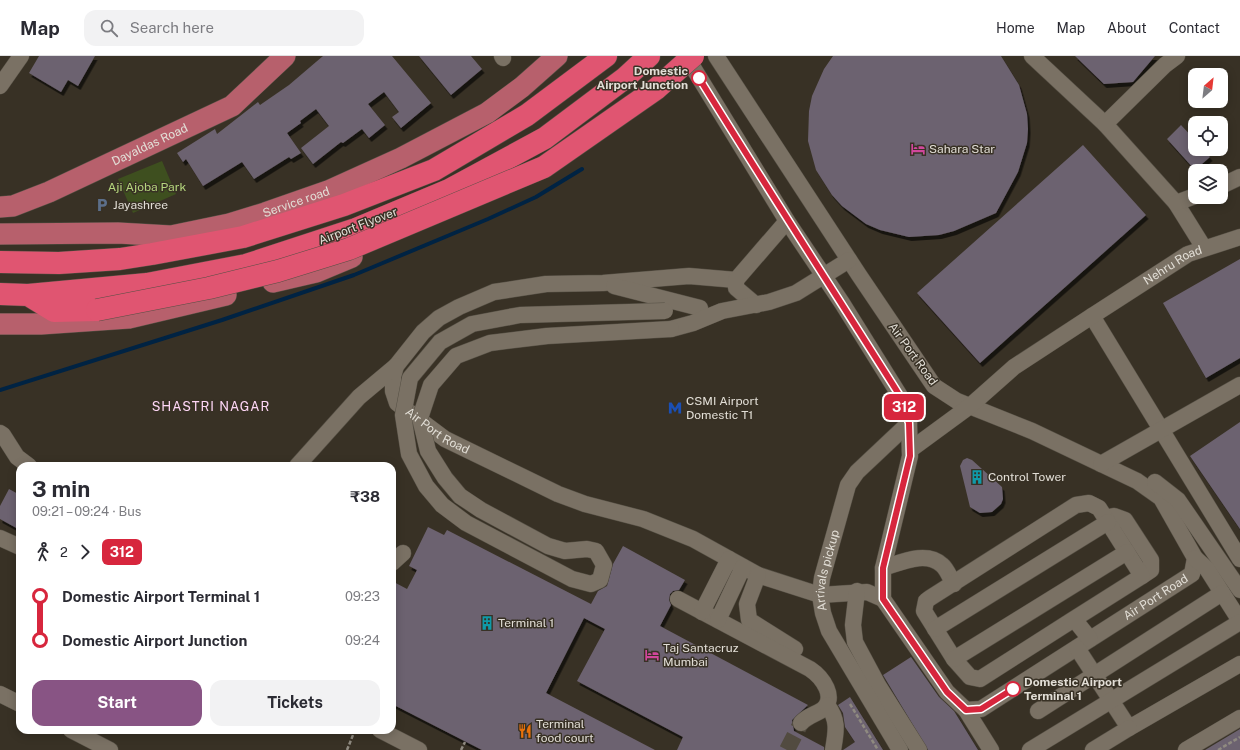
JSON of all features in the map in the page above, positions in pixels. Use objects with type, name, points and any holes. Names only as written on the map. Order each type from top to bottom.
[{"type":"highway","name":"Airport Flyover","points":[[0,262],[59,263],[152,254],[243,237],[344,205],[434,170],[527,115],[606,56]]},
{"type":"highway","name":"Airport Flyover","points":[[0,294],[37,295],[147,284],[246,265],[356,229],[449,190],[545,138],[625,78],[649,56]]},
{"type":"highway","points":[[37,295],[54,311],[97,310],[217,286],[278,271],[342,252],[544,166],[656,89],[693,56]]},
{"type":"highway","points":[[59,263],[73,251],[171,236]]},
{"type":"main road","name":"Dayaldas Road","points":[[0,207],[13,206],[49,192],[232,106],[286,56]]},
{"type":"main road","name":"Service road","points":[[0,234],[118,233],[171,236],[229,224],[265,213],[328,191],[401,158],[487,113],[522,87],[557,56]]},
{"type":"main road","points":[[0,324],[41,324],[129,318],[316,272],[435,223],[551,155],[635,97],[679,56]]},
{"type":"street","points":[[2,84],[21,56]]},
{"type":"street","points":[[686,56],[787,221],[842,303],[900,396],[909,423],[910,450],[883,568],[883,599]]},
{"type":"street","name":"Air Port Road","points":[[716,56],[849,260],[934,386],[957,401],[1032,431],[1137,481],[1161,498],[1195,558],[1192,574],[981,709],[966,710]]},
{"type":"street","name":"Nehru Road","points":[[910,450],[970,406],[1014,367],[1188,254],[1204,248],[1176,203],[1105,124],[1032,56]]},
{"type":"street","points":[[1105,124],[1165,65],[1177,56]]},
{"type":"street","points":[[1228,183],[1240,178]]},
{"type":"street","points":[[1176,203],[1188,199]]},
{"type":"street","points":[[756,305],[736,288],[736,280],[787,221]]},
{"type":"street","points":[[1204,248],[1240,237]]},
{"type":"street","points":[[700,308],[665,311],[520,315],[472,324],[440,342],[410,378],[403,415],[409,454],[426,486],[442,505],[466,522],[572,579],[591,584],[600,580],[604,565],[596,552],[587,549],[565,551],[548,546],[481,510],[460,496],[445,478],[428,450],[420,418],[431,385],[456,356],[490,343],[547,336],[671,329],[693,323],[722,311],[756,305],[796,293],[849,260]]},
{"type":"street","points":[[301,462],[359,397],[396,366],[424,332],[439,318],[459,307],[494,292],[546,284],[603,283],[689,276],[736,280]]},
{"type":"street","points":[[603,283],[700,308],[722,311]]},
{"type":"street","points":[[1092,316],[1240,560]]},
{"type":"street","name":"Air Port Road","points":[[396,366],[393,377],[393,391],[397,403],[445,439],[558,494],[585,504],[643,519],[693,539],[758,575],[820,595],[857,591]]},
{"type":"street","points":[[1109,468],[1161,430],[1240,385]]},
{"type":"street","name":"Arrivals pickup","points":[[900,750],[830,631],[823,613],[820,595],[822,578],[848,485],[857,472],[909,423]]},
{"type":"street","points":[[0,433],[3,435],[17,457],[24,462]]},
{"type":"street","points":[[1109,468],[1145,475],[1178,500],[1240,590]]},
{"type":"street","points":[[935,629],[1107,520],[1114,516],[1125,520],[1151,560],[1151,570],[1142,576],[980,679],[970,677],[954,659],[935,629],[924,611],[926,601],[1076,505],[1084,503],[1095,505],[1099,508],[1107,520],[1142,576]]},
{"type":"street","points":[[0,538],[16,545]]},
{"type":"street","points":[[954,659],[1127,552]]},
{"type":"street","points":[[883,568],[918,558],[928,558],[942,565],[954,584]]},
{"type":"street","points":[[1030,750],[1112,702],[1240,622],[1207,569],[1195,558]]},
{"type":"street","points":[[702,612],[736,563]]},
{"type":"street","points":[[718,620],[736,563]]},
{"type":"street","points":[[758,575],[748,604],[749,620],[818,663],[832,679],[845,699]]},
{"type":"street","points":[[919,750],[878,685],[855,642],[853,625],[857,591],[867,592],[883,599],[947,692],[966,710],[991,750]]},
{"type":"street","points":[[1038,711],[1222,593]]},
{"type":"street","points":[[678,600],[816,672],[825,683],[829,699],[827,705],[801,724]]},
{"type":"street","points":[[1074,619],[1094,674],[1129,728]]},
{"type":"street","points":[[1093,750],[1240,664]]},
{"type":"street","points":[[0,694],[16,702]]},
{"type":"street","points":[[827,705],[836,720],[833,750]]},
{"type":"street","points":[[1186,750],[1240,718]]},
{"type":"street","points":[[79,734],[110,750]]},
{"type":"street","points":[[388,734],[419,750]]},
{"type":"path","points":[[845,699],[878,750]]},
{"type":"path","points":[[347,750],[353,734]]},
{"type":"path","points":[[1218,750],[1240,737]]},
{"type":"path","points":[[461,750],[465,742]]},
{"type":"green space","name":"Aji Ajoba Park","points":[[162,161],[176,194],[133,213],[118,179]]},
{"type":"building","points":[[39,56],[95,56],[78,86],[68,80],[61,92],[29,73]]},
{"type":"building","points":[[323,56],[392,56],[431,103],[401,128],[392,117],[399,112],[384,92],[368,104],[385,125],[369,138],[362,129],[343,143],[341,142],[313,164],[301,148],[329,126],[316,109],[300,121],[301,123],[287,133],[301,153],[291,159],[289,157],[254,179],[242,162],[203,186],[186,159],[183,162],[177,153],[215,129],[217,134],[258,102],[260,105],[289,85]]},
{"type":"building","points":[[419,56],[471,56],[482,69],[451,95]]},
{"type":"building","name":"Sahara Star","points":[[833,56],[1001,56],[1019,85],[1027,114],[1028,129],[1027,143],[1018,172],[996,213],[954,231],[939,235],[909,237],[880,230],[866,224],[842,206],[832,195],[816,170],[808,141],[809,111],[812,96],[824,69]]},
{"type":"building","points":[[1075,56],[1155,56],[1133,82],[1104,84]]},
{"type":"building","points":[[1181,125],[1188,132],[1188,156],[1210,157],[1202,164],[1190,164],[1167,139]]},
{"type":"building","points":[[1083,145],[1146,215],[980,363],[917,293]]},
{"type":"building","points":[[1240,259],[1240,358],[1206,378],[1163,303]]},
{"type":"building","points":[[1240,422],[1240,529],[1190,456]]},
{"type":"building","name":"Control Tower","points":[[967,458],[972,460],[1002,487],[1003,499],[1001,504],[992,512],[980,513],[970,507],[960,466],[963,460]]},
{"type":"building","points":[[9,489],[16,493],[16,528],[0,519],[0,506]]},
{"type":"building","points":[[428,527],[444,535],[447,530],[591,604],[598,591],[607,586],[613,564],[623,546],[685,580],[679,590],[673,591],[670,594],[669,600],[671,605],[660,626],[808,705],[792,720],[794,731],[824,747],[824,750],[677,750],[683,737],[577,681],[605,629],[584,618],[546,693],[655,750],[482,750],[396,706],[396,583],[407,589],[417,570],[409,566]]},
{"type":"building","points":[[911,657],[939,697],[954,711],[978,750],[928,750],[883,675]]},
{"type":"building","points":[[850,697],[883,750],[843,750],[855,742],[845,727],[843,713],[838,705]]},
{"type":"building","points":[[1240,729],[1240,750],[1205,750]]},
{"type":"waterway","points":[[0,390],[222,320],[354,275],[488,219],[536,197],[582,169]]},
{"type":"tunnel","points":[[787,750],[801,723]]},
{"type":"bus line","name":"312","points":[[699,78],[787,221],[842,303],[900,396],[909,423],[910,456],[883,568],[883,599],[947,692],[966,710],[981,709],[1013,689]]},
{"type":"place","name":"Domestic Airport Junction","points":[[699,78]]},
{"type":"place","name":"Sahara Star","points":[[918,149]]},
{"type":"place","name":"Jayashree","points":[[102,205]]},
{"type":"place","name":"CSMI Airport Domestic T1","points":[[675,408]]},
{"type":"place","name":"Control Tower","points":[[977,477]]},
{"type":"place","name":"Terminal 1","points":[[487,623]]},
{"type":"place","name":"Taj Santacruz Mumbai","points":[[652,655]]},
{"type":"place","name":"Domestic Airport Terminal 1","points":[[1013,689]]},
{"type":"place","name":"Terminal food court","points":[[525,731]]},
{"type":"district","name":"SHASTRI NAGAR","points":[[211,406]]}]
